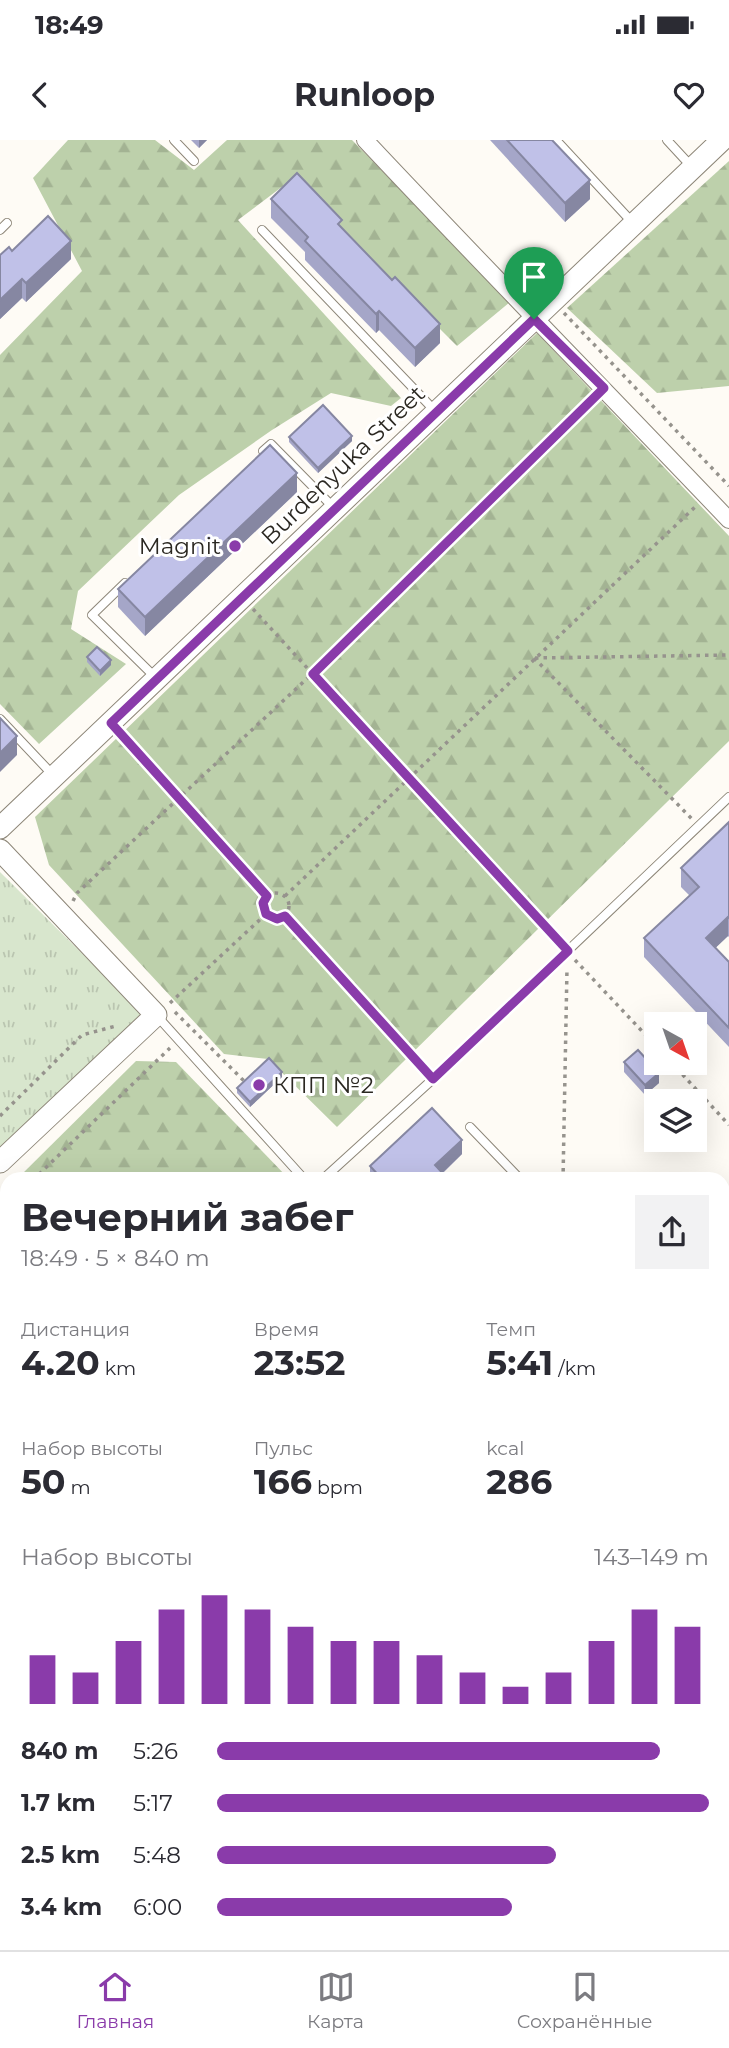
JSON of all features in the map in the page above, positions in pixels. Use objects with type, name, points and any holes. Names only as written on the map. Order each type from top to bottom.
[{"type":"street","points":[[365,140],[729,520]]},
{"type":"street","name":"Burdenyuka Street","points":[[0,828],[722,140]]},
{"type":"street","points":[[0,850],[156,1015],[0,1162]]},
{"type":"lane","points":[[174,140],[194,161]]},
{"type":"lane","points":[[556,140],[634,224]]},
{"type":"lane","points":[[667,140],[693,168]]},
{"type":"lane","points":[[0,230],[7,223]]},
{"type":"lane","points":[[262,230],[436,412]]},
{"type":"lane","points":[[261,453],[271,444],[335,509]]},
{"type":"lane","points":[[132,577],[92,615],[156,679]]},
{"type":"lane","points":[[0,719],[54,776]]},
{"type":"lane","points":[[331,1172],[433,1079],[729,797]]},
{"type":"lane","points":[[156,1015],[298,1172]]},
{"type":"lane","points":[[470,1128],[513,1172]]},
{"type":"path","points":[[553,302],[729,486]]},
{"type":"path","points":[[72,899],[313,674],[604,388]]},
{"type":"path","points":[[285,896],[706,496]]},
{"type":"path","points":[[242,598],[644,1033]]},
{"type":"path","points":[[534,658],[729,655]]},
{"type":"path","points":[[534,658],[699,826]]},
{"type":"path","points":[[111,723],[267,896]]},
{"type":"path","points":[[276,892],[285,896],[290,906],[285,916],[277,919],[266,914],[263,903],[267,896],[276,892]]},
{"type":"path","points":[[156,1015],[196,982],[266,914]]},
{"type":"path","points":[[285,916],[433,1079]]},
{"type":"path","points":[[563,1172],[568,951]]},
{"type":"path","points":[[0,1116],[82,1035],[119,1025]]},
{"type":"path","points":[[41,1172],[192,1027]]},
{"type":"path","points":[[683,1075],[729,1125]]},
{"type":"green space","points":[[68,140],[155,140],[194,170],[227,140],[352,140],[510,302],[457,346],[291,180],[238,220],[401,398],[391,406],[331,393],[272,430],[179,495],[78,591],[71,629],[126,664],[39,744],[0,704],[0,355],[82,271],[33,178]]},
{"type":"green space","points":[[729,161],[729,386],[657,393],[567,308]]},
{"type":"green space","points":[[537,333],[729,536],[729,741],[337,1127],[268,1059],[224,1054],[49,865],[35,817]]},
{"type":"green space","points":[[0,872],[142,1013],[0,1149]]},
{"type":"green space","points":[[136,1061],[176,1062],[282,1172],[24,1172]]},
{"type":"building","points":[[507,140],[552,140],[590,180],[565,203]]},
{"type":"building","points":[[297,173],[342,220],[338,224],[392,280],[395,277],[440,324],[415,348],[379,311],[376,314],[305,241],[308,237],[271,199]]},
{"type":"building","points":[[48,216],[71,241],[26,283],[22,279],[0,300],[0,255],[9,247],[12,251]]},
{"type":"building","points":[[323,405],[352,436],[318,468],[289,437]]},
{"type":"building","points":[[270,445],[297,473],[145,617],[118,589]]},
{"type":"building","points":[[97,647],[111,660],[100,671],[87,657]]},
{"type":"building","points":[[0,718],[17,736],[0,753]]},
{"type":"building","points":[[729,822],[729,918],[706,938],[729,962],[729,1028],[644,938],[699,887],[681,868]]},
{"type":"building","points":[[638,1050],[644,1057],[644,1075],[657,1075],[645,1085],[624,1062]]},
{"type":"building","name":"КПП №2","points":[[269,1058],[282,1072],[250,1102],[237,1088]]},
{"type":"building","points":[[432,1108],[462,1140],[435,1165],[442,1172],[376,1172],[370,1166]]},
{"type":"place","name":"Magnit","points":[[235,546]]},
{"type":"place","name":"КПП №2","points":[[259,1085]]},
{"type":"route","points":[[534,319],[604,388],[313,674],[568,951],[433,1079],[285,916],[273,919],[266,914],[263,903],[267,896],[111,723],[534,319]]}]
